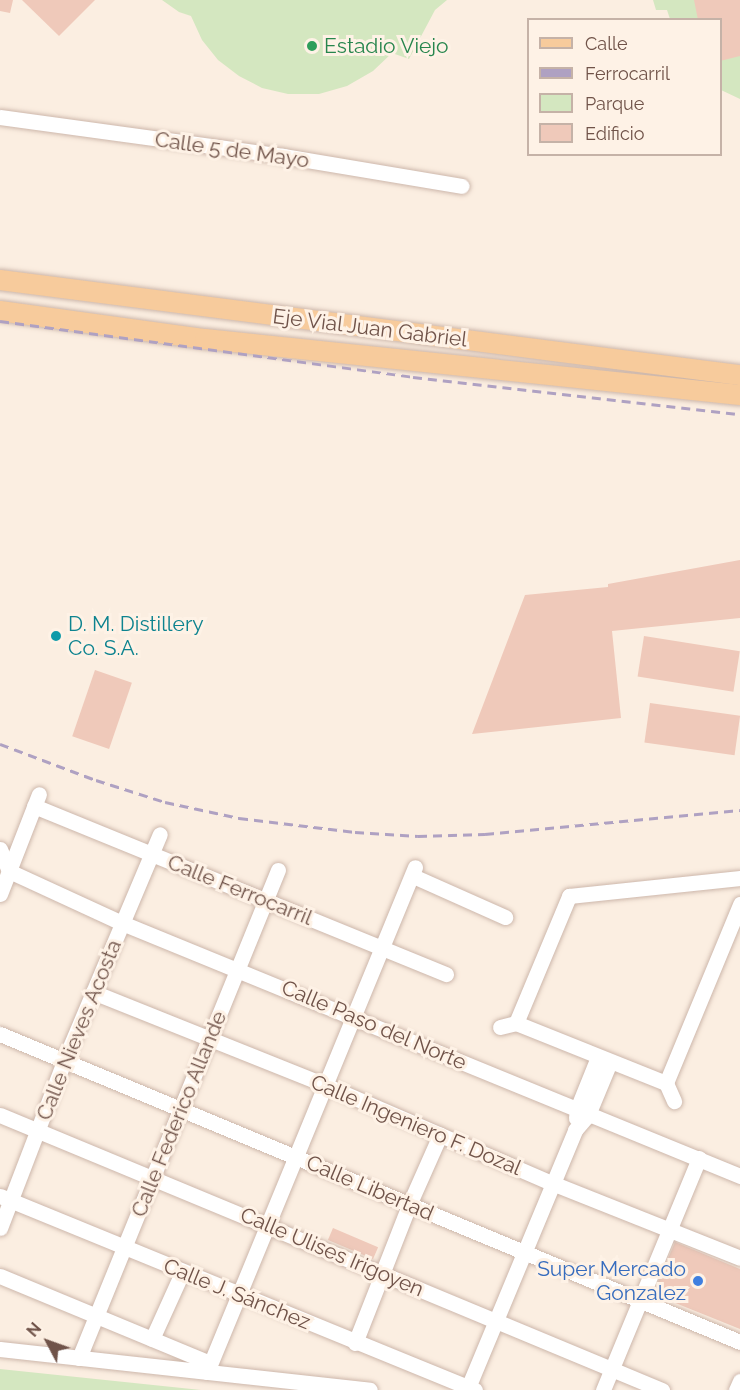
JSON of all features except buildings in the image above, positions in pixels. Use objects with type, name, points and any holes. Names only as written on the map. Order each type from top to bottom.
[{"type":"main road","name":"Eje Vial Juan Gabriel","points":[[0,280],[740,375]]},
{"type":"main road","name":"Eje Vial Juan Gabriel","points":[[0,311],[205,339],[669,386],[735,401]]},
{"type":"street","name":"Calle 5 de Mayo","points":[[0,117],[283,156],[462,186]]},
{"type":"street","name":"Calle Ferrocarril","points":[[9,872],[36,800],[151,854],[446,974]]},
{"type":"street","name":"Calle Nieves Acosta","points":[[0,1228],[6,1199],[39,1132],[64,1061],[159,834]]},
{"type":"street","points":[[0,849],[9,872],[0,894]]},
{"type":"street","name":"Calle Federico Allande","points":[[80,1358],[278,870]]},
{"type":"street","points":[[208,1368],[414,871],[505,917]]},
{"type":"street","name":"Calle Paso del Norte","points":[[9,872],[122,923],[238,968],[740,1176]]},
{"type":"street","points":[[516,1023],[565,890],[740,878]]},
{"type":"street","points":[[666,1083],[740,904]]},
{"type":"street","name":"Calle Ingeniero F. Dozal","points":[[93,992],[325,1085],[552,1183],[740,1258]]},
{"type":"street","points":[[500,1027],[516,1023],[666,1083],[674,1101]]},
{"type":"street","name":"Calle Libertad","points":[[0,1034],[740,1342]]},
{"type":"street","points":[[470,1389],[496,1320],[604,1060]]},
{"type":"street","name":"Calle Ulises Irigoyen","points":[[0,1115],[662,1390]]},
{"type":"street","points":[[355,1342],[409,1205],[440,1135]]},
{"type":"street","points":[[603,1390],[699,1158]]},
{"type":"street","name":"Calle J. Sánchez","points":[[6,1199],[470,1389]]},
{"type":"street","points":[[152,1339],[182,1273]]},
{"type":"street","points":[[0,1276],[152,1339],[208,1368]]},
{"type":"street","points":[[0,1349],[208,1368],[370,1390]]},
{"type":"street","points":[[736,1390],[740,1381]]},
{"type":"green space","name":"Estadio Viejo","points":[[162,0],[447,0],[435,10],[409,59],[392,53],[373,71],[347,86],[319,94],[288,94],[262,88],[239,76],[218,60],[202,40],[191,16],[179,12]]},
{"type":"green space","points":[[653,0],[740,0],[740,99],[722,90],[722,18],[670,18],[667,10],[656,10]]},
{"type":"green space","points":[[0,1369],[201,1390],[0,1390]]},
{"type":"railway","points":[[0,321],[413,377],[740,414]]},
{"type":"railway","points":[[0,744],[96,780],[165,802],[239,818],[355,832],[418,836],[485,834],[740,810]]},
{"type":"place","name":"Estadio Viejo","points":[[312,46]]},
{"type":"place","name":"D. M. Distillery Co. S.A.","points":[[56,636]]},
{"type":"place","name":"Super Mercado Gonzalez","points":[[698,1281]]}]
